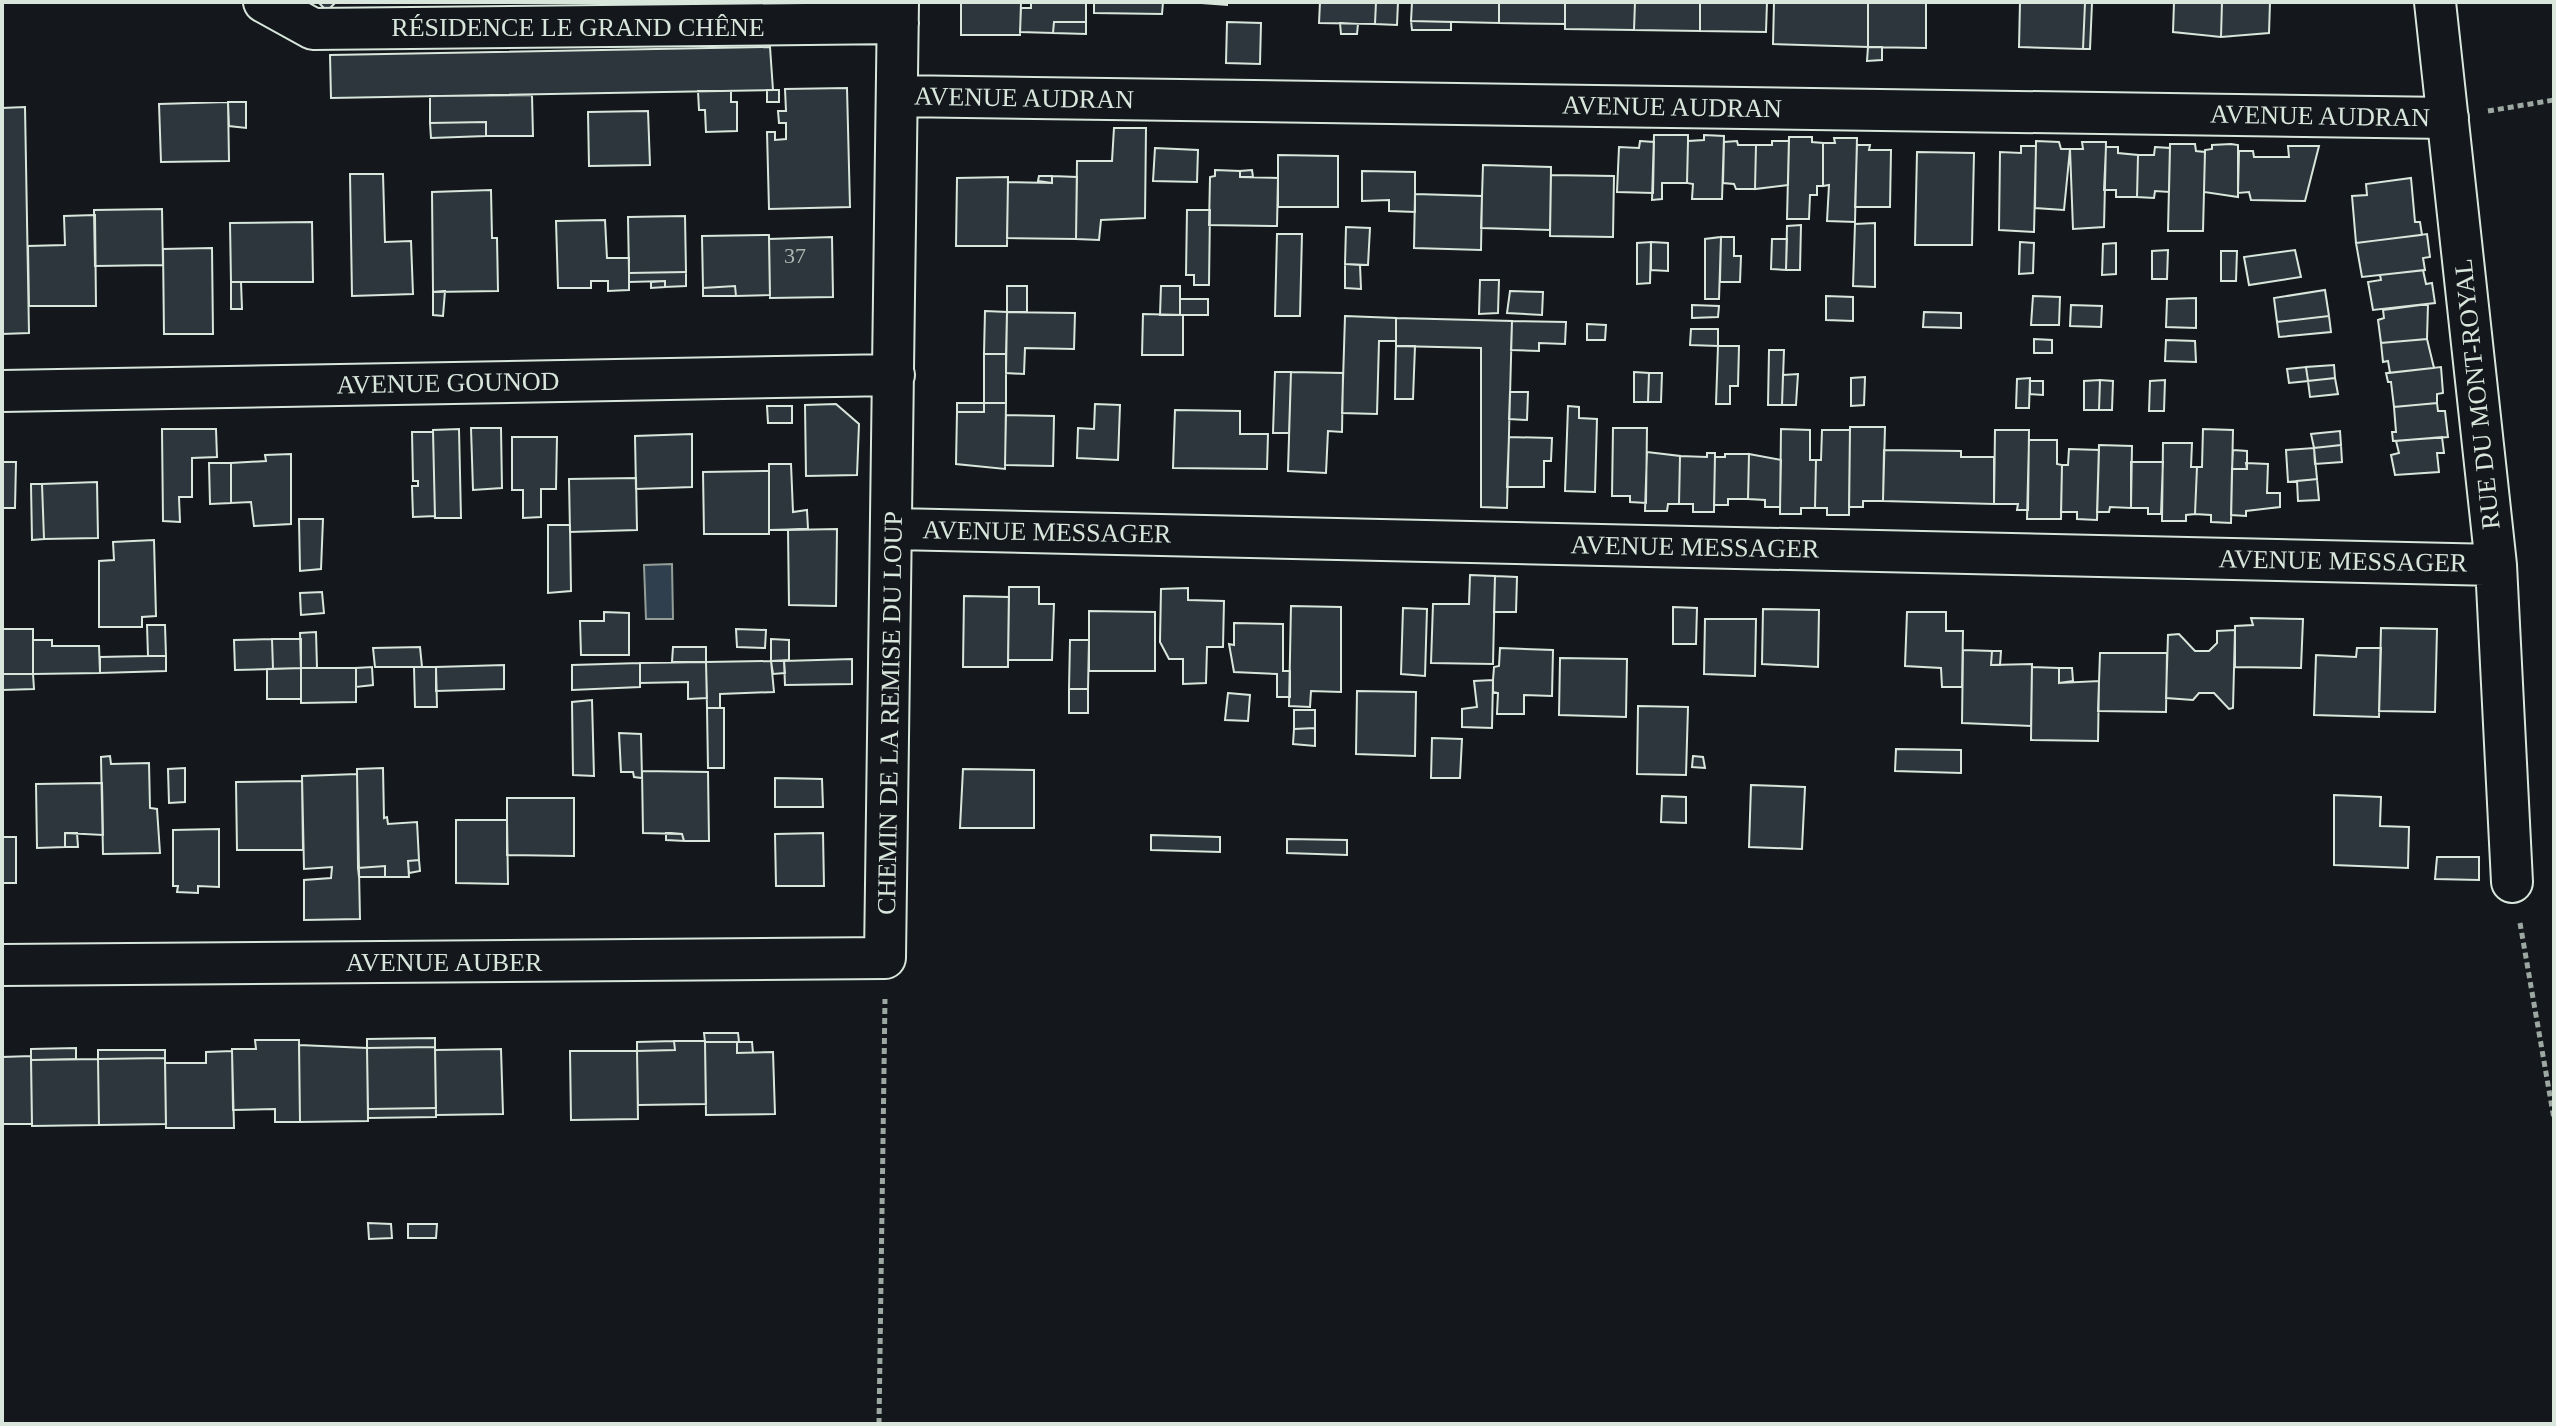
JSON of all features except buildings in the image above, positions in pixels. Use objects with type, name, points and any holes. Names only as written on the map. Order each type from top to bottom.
[{"type":"street","name":"RÉSIDENCE LE GRAND CHÊNE","points":[[264,2],[313,29],[898,13]]},
{"type":"street","name":"RUE DU MONT-ROYAL","points":[[2435,2],[2496,565],[2512,882]]},
{"type":"street","name":"CHEMIN DE LA REMISE DU LOUP","points":[[885,958],[894,529],[898,13]]},
{"type":"street","name":"AVENUE AUDRAN","points":[[897,96],[2448,118]]},
{"type":"street","name":"AVENUE GOUNOD","points":[[2,391],[894,375]]},
{"type":"street","name":"AVENUE MESSAGER","points":[[894,529],[2496,565]]},
{"type":"street","name":"AVENUE AUBER","points":[[2,965],[885,958]]},
{"type":"path","points":[[2448,118],[2554,100]]},
{"type":"path","points":[[2512,882],[2554,1119]]},
{"type":"path","points":[[879,1424],[885,958]]},
{"type":"water","points":[[672,564],[673,619],[646,619],[644,565]]}]
